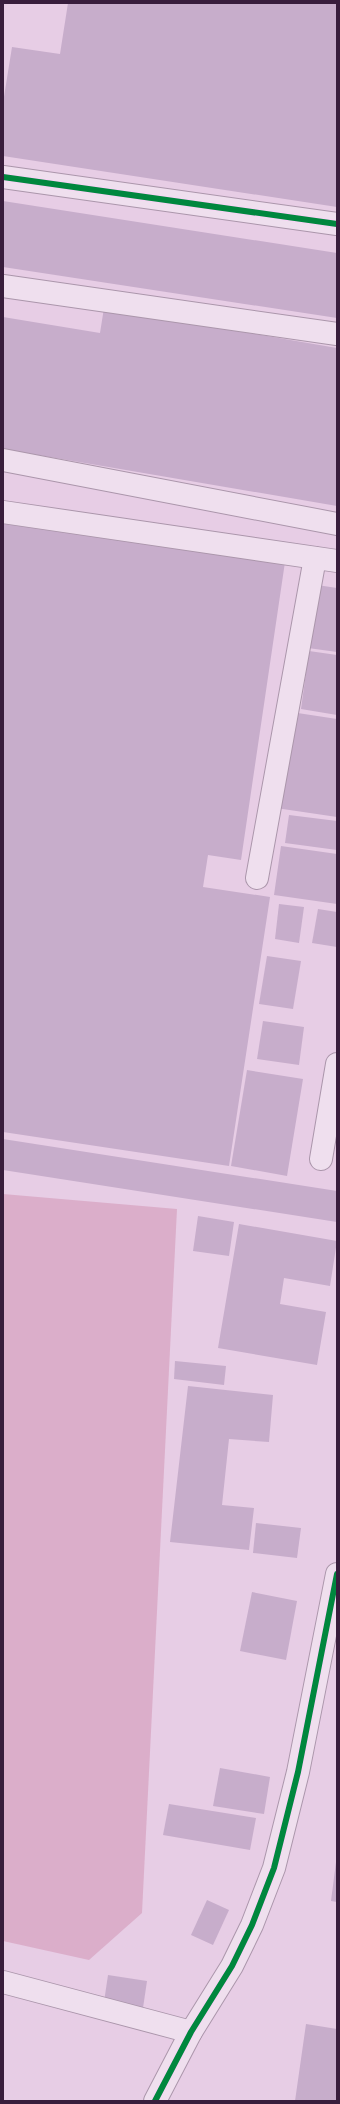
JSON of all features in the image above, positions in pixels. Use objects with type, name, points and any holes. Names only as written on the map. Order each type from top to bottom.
[{"type":"street","points":[[3,177],[337,224]]},
{"type":"street","points":[[3,286],[337,334]]},
{"type":"street","points":[[3,460],[337,524]]},
{"type":"street","points":[[3,512],[337,561]]},
{"type":"street","points":[[257,878],[315,558]]},
{"type":"street","points":[[322,1159],[337,1064]]},
{"type":"street","points":[[155,2101],[191,2032],[232,1966],[252,1925],[274,1868],[298,1772],[329,1665],[337,1574]]},
{"type":"street","points":[[3,1982],[191,2032]]},
{"type":"shaded area","points":[[3,1194],[177,1209],[142,1913],[89,1960],[3,1941]]},
{"type":"building","points":[[68,3],[337,3],[337,207],[3,156],[3,103],[12,47],[60,54]]},
{"type":"building","points":[[3,201],[337,253],[337,318],[3,267]]},
{"type":"building","points":[[104,308],[337,348],[337,506],[3,449],[3,317],[100,333]]},
{"type":"building","points":[[3,520],[285,562],[241,860],[208,855],[203,887],[270,897],[229,1166],[3,1132]]},
{"type":"building","points":[[317,585],[337,588],[337,652],[308,648]]},
{"type":"building","points":[[309,651],[337,655],[337,715],[301,709]]},
{"type":"building","points":[[291,712],[337,719],[337,817],[276,808]]},
{"type":"building","points":[[289,815],[337,821],[337,850],[285,843]]},
{"type":"building","points":[[281,846],[337,854],[337,904],[274,895]]},
{"type":"building","points":[[279,904],[304,907],[299,943],[275,939]]},
{"type":"building","points":[[318,909],[337,912],[337,947],[312,943]]},
{"type":"building","points":[[267,956],[301,961],[293,1009],[259,1004]]},
{"type":"building","points":[[263,1021],[304,1027],[299,1065],[257,1059]]},
{"type":"building","points":[[247,1070],[303,1079],[287,1176],[231,1166]]},
{"type":"building","points":[[3,1139],[337,1191],[337,1222],[3,1170]]},
{"type":"building","points":[[198,1216],[234,1222],[229,1256],[193,1251]]},
{"type":"building","points":[[239,1224],[337,1241],[330,1286],[284,1278],[280,1304],[326,1312],[317,1365],[218,1348]]},
{"type":"building","points":[[175,1361],[226,1366],[224,1385],[174,1379]]},
{"type":"building","points":[[188,1386],[273,1395],[269,1442],[229,1439],[222,1505],[254,1508],[249,1550],[170,1542]]},
{"type":"building","points":[[256,1523],[301,1528],[297,1558],[253,1553]]},
{"type":"building","points":[[252,1592],[297,1601],[286,1660],[240,1651]]},
{"type":"building","points":[[220,1768],[270,1777],[264,1814],[213,1806]]},
{"type":"building","points":[[169,1804],[256,1818],[250,1850],[163,1835]]},
{"type":"building","points":[[337,1862],[337,1902],[331,1901]]},
{"type":"building","points":[[207,1900],[229,1910],[213,1945],[191,1935]]},
{"type":"building","points":[[108,1975],[147,1981],[143,2008],[104,2002]]},
{"type":"building","points":[[306,2024],[337,2029],[337,2101],[295,2101]]},
{"type":"cycle path","points":[[3,177],[337,224]]},
{"type":"cycle path","points":[[155,2101],[191,2032],[232,1966],[252,1925],[274,1868],[298,1772],[337,1574]]}]
